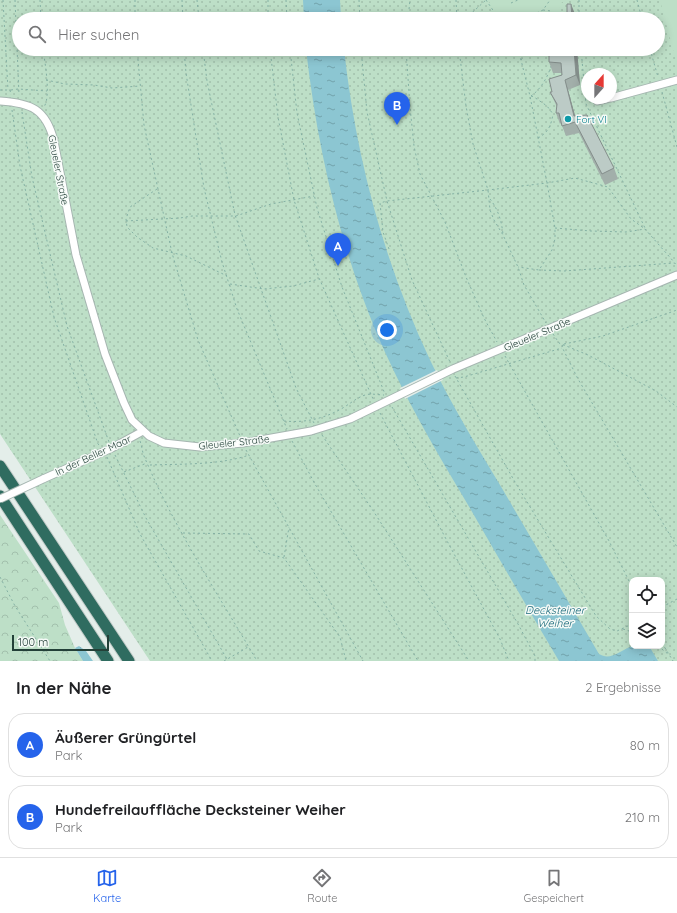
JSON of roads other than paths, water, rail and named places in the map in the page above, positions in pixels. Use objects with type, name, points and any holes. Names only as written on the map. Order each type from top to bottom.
[{"type":"highway","points":[[0,466],[129,661]]},
{"type":"highway","points":[[0,497],[108,661]]},
{"type":"street","points":[[617,96],[677,80]]},
{"type":"street","name":"Gleueler Straße","points":[[0,101],[20,103],[30,106],[45,118],[52,133],[76,255],[100,339],[126,407],[140,433],[174,445],[200,447],[243,443],[290,436],[350,419],[447,372],[677,275]]},
{"type":"street","name":"In der Beller Maar","points":[[0,497],[112,448],[140,433]]},
{"type":"water","points":[[303,0],[340,0],[341,12],[304,12]]},
{"type":"water","name":"Decksteiner Weiher","points":[[307,56],[345,56],[356,130],[374,209],[399,287],[414,325],[439,378],[466,427],[599,654],[603,656],[611,656],[629,648],[629,649],[651,649],[658,661],[559,661],[445,466],[396,376],[385,352],[350,261],[331,191],[316,121]]},
{"type":"water","points":[[79,646],[86,651],[93,661],[83,661],[75,648]]},
{"type":"place","name":"Fort VI","points":[[568,119]]},
{"type":"place","name":"Hundefreilauffläche Decksteiner Weiher","points":[[397,125]]},
{"type":"place","name":"Äußerer Grüngürtel","points":[[338,266]]}]
